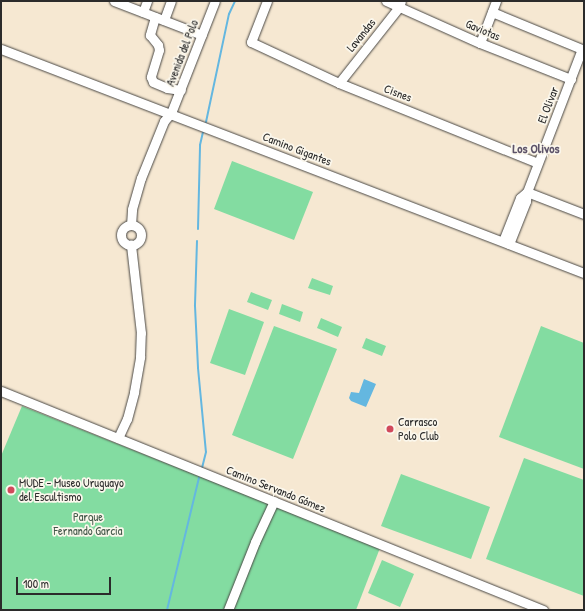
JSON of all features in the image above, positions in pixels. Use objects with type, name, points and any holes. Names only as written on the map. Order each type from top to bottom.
[{"type":"street","points":[[114,1],[202,35]]},
{"type":"street","points":[[143,12],[148,1]]},
{"type":"street","points":[[171,1],[150,35],[158,45],[159,50],[150,77],[153,82],[167,88],[181,90]]},
{"type":"street","name":"Avenida del Polo","points":[[131,225],[132,210],[141,178],[164,121],[171,113],[181,90],[215,1]]},
{"type":"street","name":"Cisnes","points":[[267,1],[251,42],[338,83],[538,163]]},
{"type":"street","name":"Gaviotas","points":[[386,1],[400,4],[480,43],[571,79]]},
{"type":"street","points":[[480,43],[496,1]]},
{"type":"street","name":"Lavandas","points":[[338,83],[400,4]]},
{"type":"street","points":[[492,12],[583,50]]},
{"type":"street","name":"Camino Gigantes","points":[[1,49],[171,113],[584,273]]},
{"type":"street","name":"El Olivar","points":[[506,243],[520,198],[526,192],[583,50]]},
{"type":"street","points":[[526,192],[584,214]]},
{"type":"street","points":[[131,225],[136,227],[141,235],[137,243],[131,245],[122,241],[120,235],[122,229],[131,225]]},
{"type":"street","points":[[118,438],[127,420],[140,357],[141,333],[131,245]]},
{"type":"street","name":"Camino Servando Gómez","points":[[1,391],[543,610]]},
{"type":"street","points":[[228,610],[255,542],[274,501]]},
{"type":"green space","points":[[232,161],[313,192],[294,240],[214,209]]},
{"type":"green space","points":[[312,278],[333,286],[330,295],[308,288]]},
{"type":"green space","points":[[251,292],[272,300],[268,310],[247,302]]},
{"type":"green space","points":[[282,304],[303,312],[300,322],[279,314]]},
{"type":"green space","points":[[229,309],[264,322],[245,375],[210,363]]},
{"type":"green space","points":[[321,318],[342,327],[338,337],[317,328]]},
{"type":"green space","points":[[274,326],[337,349],[293,459],[232,435]]},
{"type":"green space","points":[[541,326],[584,343],[584,469],[499,437]]},
{"type":"green space","points":[[366,338],[386,346],[382,356],[362,348]]},
{"type":"green space","name":"Parque Fernando Garcia","points":[[22,406],[380,548],[356,610],[1,610],[1,456]]},
{"type":"green space","points":[[524,458],[584,480],[584,596],[486,559]]},
{"type":"green space","points":[[401,474],[490,507],[471,559],[381,526]]},
{"type":"green space","points":[[382,560],[414,574],[400,607],[368,593]]},
{"type":"water","points":[[364,379],[376,384],[366,407],[351,401],[349,398],[351,392],[359,393]]},
{"type":"waterway","points":[[206,122],[229,14],[235,1]]},
{"type":"waterway","points":[[198,229],[200,145],[203,132]]},
{"type":"waterway","points":[[197,241],[195,306],[198,368],[206,452],[202,468]]},
{"type":"waterway","points":[[167,610],[199,478]]},
{"type":"place","name":"Carrasco Polo Club","points":[[390,429]]},
{"type":"place","name":"MUDE - Museo Uruguayo del Escultismo","points":[[11,490]]},
{"type":"district","name":"Los Olivos","points":[[536,148]]}]
